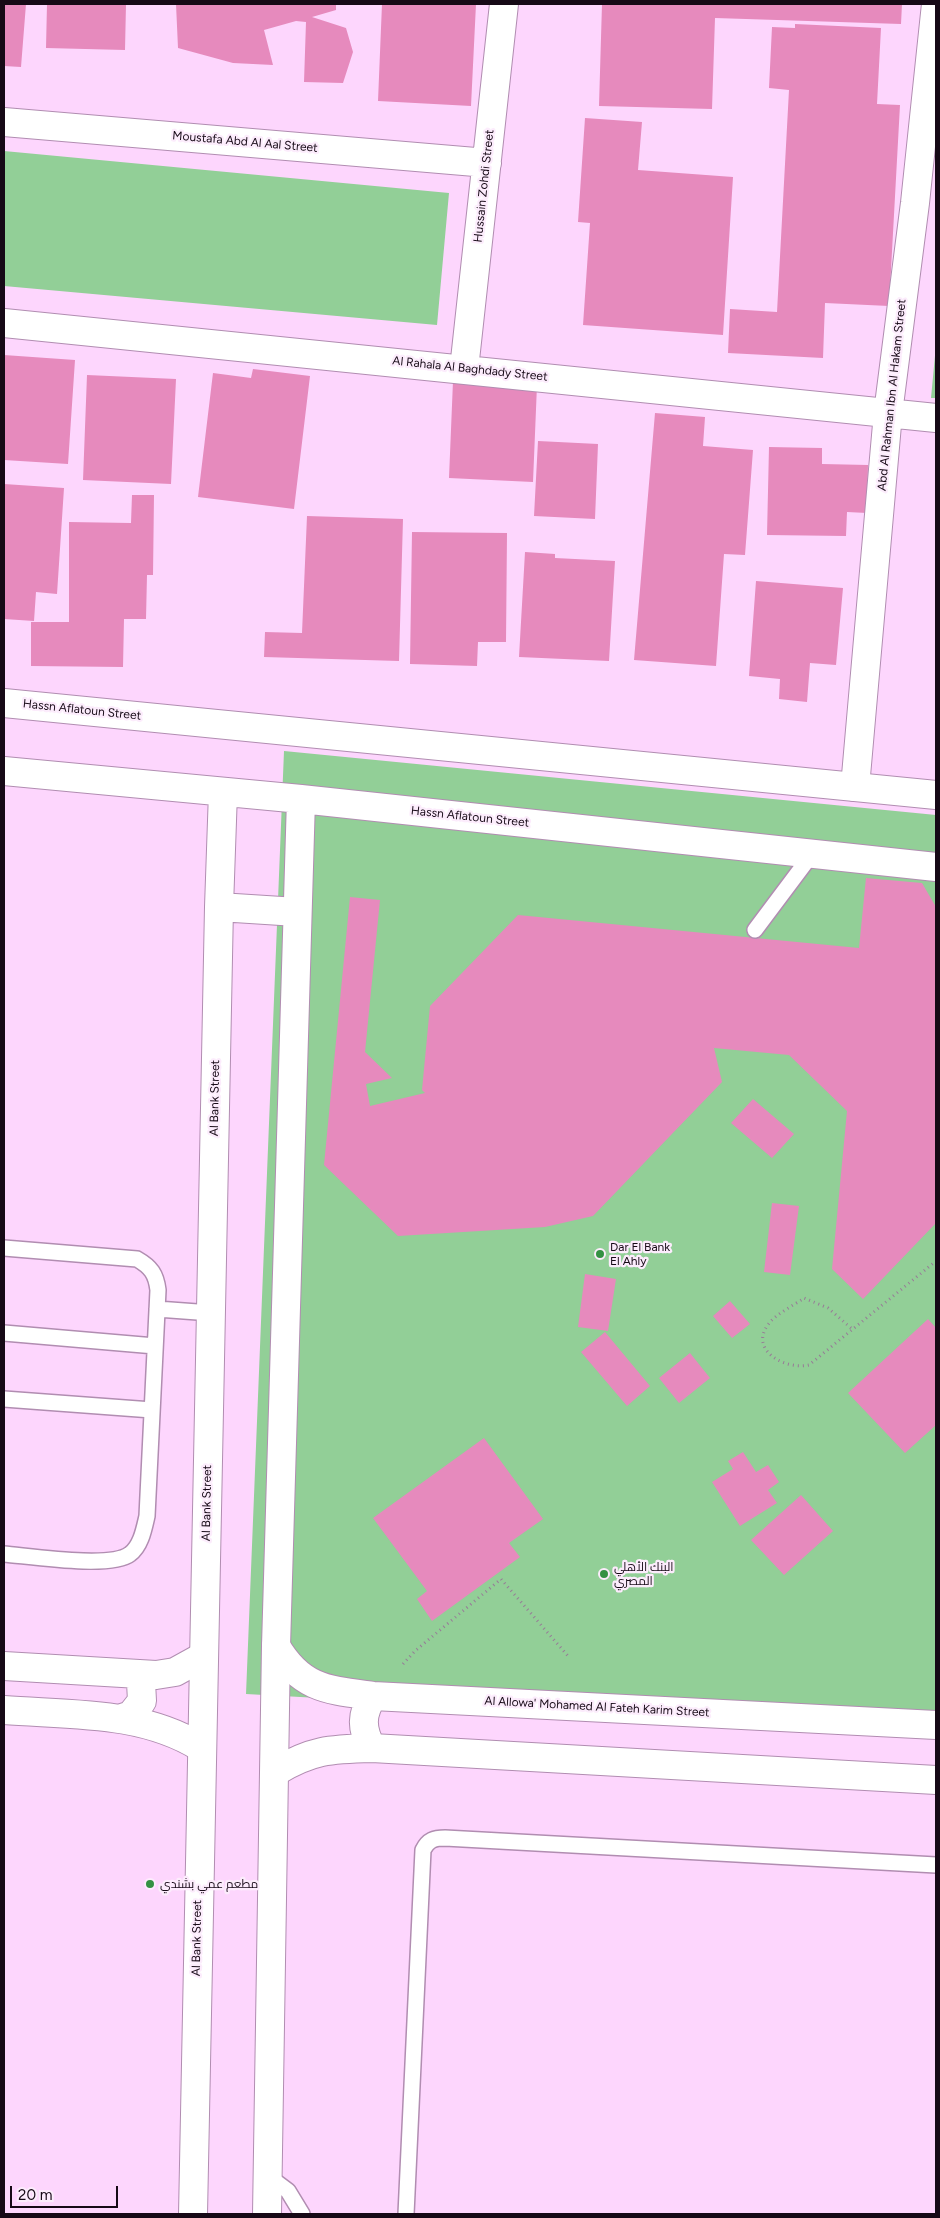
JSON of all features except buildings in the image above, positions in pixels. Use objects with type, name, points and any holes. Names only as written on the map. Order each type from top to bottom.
[{"type":"street","name":"Hussain Zohdi Street","points":[[464,369],[504,4]]},
{"type":"street","name":"Abd Al Rahman Ibn Al Hakam Street","points":[[855,787],[888,413],[925,204],[936,4]]},
{"type":"street","name":"Moustafa Abd Al Aal Street","points":[[4,122],[487,163]]},
{"type":"street","name":"Al Rahala Al Baghdady Street","points":[[4,323],[936,418]]},
{"type":"street","name":"Hassn Aflatoun Street","points":[[4,703],[936,795]]},
{"type":"street","name":"Hassn Aflatoun Street","points":[[4,771],[301,799],[936,867]]},
{"type":"street","name":"Al Bank Street","points":[[193,2214],[200,1747],[204,1656],[223,792]]},
{"type":"street","points":[[267,2214],[276,1646],[301,799]]},
{"type":"street","points":[[219,906],[297,912]]},
{"type":"street","name":"Al Allowa' Mohamed Al Fateh Karim Street","points":[[276,1646],[295,1673],[309,1682],[336,1691],[373,1696],[936,1725]]},
{"type":"street","points":[[4,1666],[156,1675],[175,1672],[204,1656]]},
{"type":"street","points":[[122,1718],[131,1715],[142,1701],[141,1682],[136,1675]]},
{"type":"street","points":[[372,1748],[363,1728],[367,1706],[373,1696]]},
{"type":"street","points":[[4,1710],[122,1718],[163,1728],[200,1747]]},
{"type":"street","points":[[275,1772],[308,1754],[323,1750],[372,1748],[936,1780]]},
{"type":"lane","points":[[755,930],[812,854]]},
{"type":"lane","points":[[4,1248],[137,1259],[149,1266],[156,1277],[155,1346],[147,1516],[142,1537],[130,1554],[109,1562],[4,1554]]},
{"type":"lane","points":[[156,1309],[211,1313]]},
{"type":"lane","points":[[4,1333],[155,1346]]},
{"type":"lane","points":[[4,1399],[152,1410]]},
{"type":"lane","points":[[406,2214],[423,1850],[427,1843],[434,1838],[936,1865]]},
{"type":"lane","points":[[268,2176],[288,2190],[302,2214]]},
{"type":"path","points":[[852,1328],[828,1308],[804,1298],[771,1321],[764,1333],[763,1340],[769,1353],[782,1364],[800,1367],[817,1360],[852,1328],[936,1261]]},
{"type":"path","points":[[373,1696],[415,1651],[501,1580],[568,1656]]},
{"type":"green space","points":[[4,151],[449,193],[437,325],[4,286]]},
{"type":"green space","points":[[936,345],[936,398],[931,398]]},
{"type":"green space","name":"Dar El Bank El Ahly","points":[[284,751],[936,815],[936,1732],[246,1694]]},
{"type":"place","name":"Dar El Bank El Ahly","points":[[600,1254]]},
{"type":"place","name":"البنك الأهلي المصري","points":[[604,1574]]},
{"type":"place","name":"مطعم عمي بشندي","points":[[150,1884]]}]
